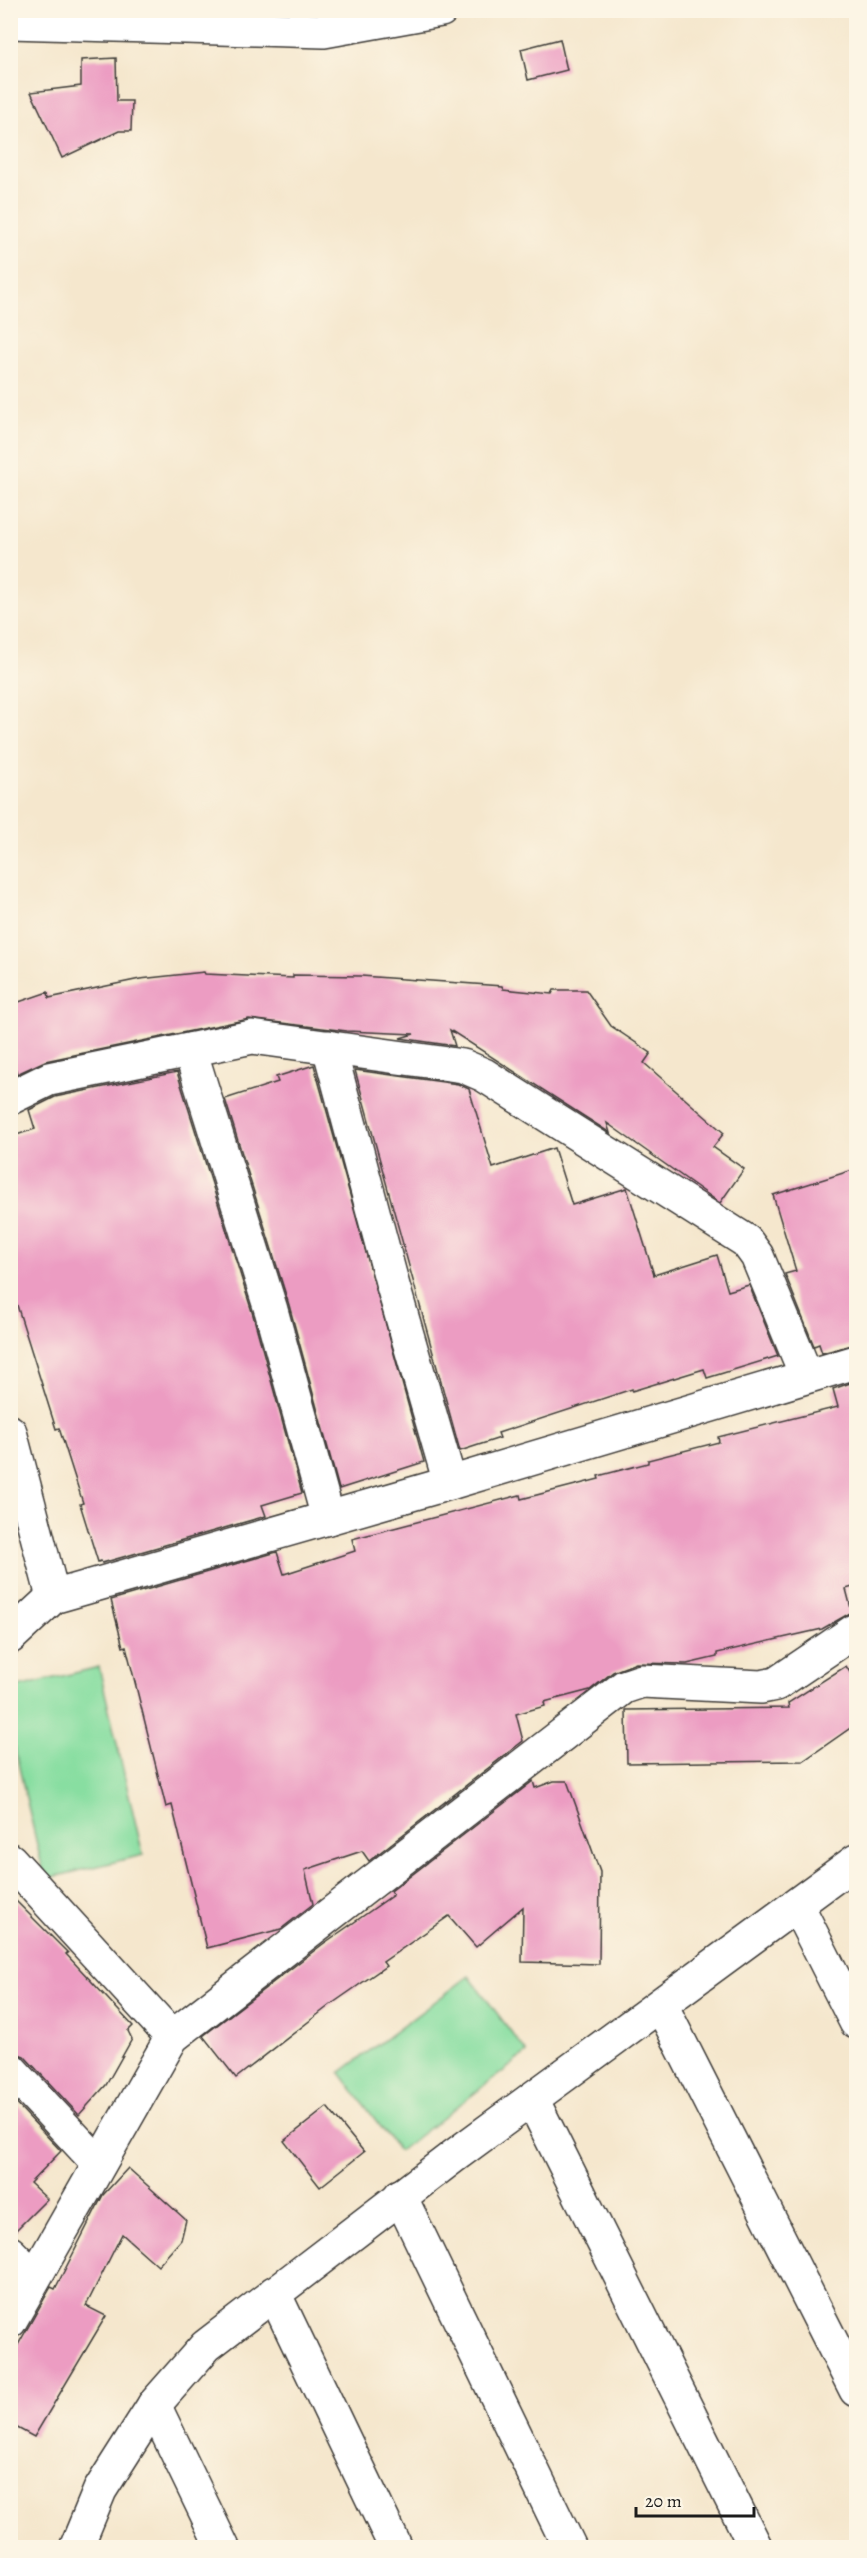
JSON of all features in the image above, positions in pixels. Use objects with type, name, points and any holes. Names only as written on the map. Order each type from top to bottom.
[{"type":"street","points":[[10,22],[324,31],[441,10]]},
{"type":"street","points":[[10,1098],[49,1079],[252,1037],[463,1066],[484,1075],[746,1241],[757,1256],[806,1375]]},
{"type":"street","points":[[329,1047],[393,1286],[450,1483]]},
{"type":"street","points":[[190,1050],[271,1310],[328,1518]]},
{"type":"street","points":[[10,1637],[53,1597],[450,1483],[806,1375],[856,1362]]},
{"type":"street","points":[[10,1432],[53,1597]]},
{"type":"street","points":[[10,2321],[172,2037],[624,1687],[642,1681],[761,1687],[776,1684],[856,1630]]},
{"type":"street","points":[[10,1860],[172,2037]]},
{"type":"street","points":[[75,2547],[100,2490],[154,2405],[206,2346],[400,2196],[856,1861]]},
{"type":"street","points":[[797,1905],[856,2022]]},
{"type":"street","points":[[661,2004],[856,2390]]},
{"type":"street","points":[[10,2069],[99,2164]]},
{"type":"street","points":[[532,2098],[756,2547]]},
{"type":"street","points":[[400,2196],[570,2547]]},
{"type":"street","points":[[10,2253],[34,2277]]},
{"type":"street","points":[[274,2293],[396,2547]]},
{"type":"street","points":[[154,2405],[223,2547]]},
{"type":"green space","points":[[99,1667],[143,1855],[45,1879],[11,1733],[10,1689]]},
{"type":"green space","points":[[469,1976],[527,2053],[399,2151],[340,2073]]},
{"type":"building","points":[[560,39],[567,70],[528,80],[521,49]]},
{"type":"building","points":[[116,58],[117,101],[132,101],[131,131],[119,131],[62,158],[31,92],[81,86],[81,60]]},
{"type":"building","points":[[204,972],[205,974],[293,978],[293,975],[361,976],[502,986],[503,989],[552,994],[554,990],[586,990],[611,1026],[651,1053],[644,1063],[724,1133],[713,1147],[744,1169],[720,1203],[607,1123],[610,1133],[450,1030],[455,1046],[400,1038],[414,1034],[347,1031],[249,1019],[45,1061],[17,1074],[16,1070],[10,1072],[10,1005],[48,992],[49,998],[140,979]]},
{"type":"building","points":[[314,1065],[424,1462],[339,1489],[289,1305],[225,1099],[278,1082],[276,1077]]},
{"type":"building","points":[[355,1070],[458,1084],[469,1089],[493,1168],[554,1148],[572,1205],[627,1188],[654,1275],[717,1255],[728,1291],[749,1285],[778,1356],[707,1378],[704,1369],[632,1391],[632,1389],[498,1433],[500,1438],[460,1451]]},
{"type":"building","points":[[177,1072],[253,1315],[302,1493],[262,1505],[266,1516],[102,1563],[98,1562],[80,1504],[83,1503],[59,1428],[56,1429],[10,1283],[10,1137],[35,1129],[29,1110],[55,1097]]},
{"type":"building","points":[[856,1169],[856,1344],[822,1353],[819,1344],[814,1346],[785,1274],[796,1271],[773,1195]]},
{"type":"building","points":[[856,1381],[856,1586],[846,1589],[852,1612],[822,1629],[717,1653],[717,1657],[687,1664],[636,1663],[613,1672],[590,1690],[544,1702],[545,1706],[516,1714],[523,1741],[369,1861],[362,1851],[305,1870],[313,1904],[281,1929],[207,1948],[172,1805],[166,1807],[126,1646],[123,1647],[111,1600],[277,1552],[284,1574],[355,1551],[352,1539],[520,1495],[521,1499],[599,1479],[598,1476],[648,1463],[648,1460],[719,1442],[718,1437],[838,1407],[833,1389]]},
{"type":"building","points":[[846,1666],[856,1682],[856,1724],[803,1761],[627,1763],[626,1710],[789,1708],[788,1703]]},
{"type":"building","points":[[533,1781],[535,1788],[554,1781],[567,1781],[600,1872],[599,1964],[522,1962],[523,1907],[476,1947],[449,1916],[383,1962],[386,1966],[330,2005],[236,2078],[203,2036],[323,1944],[393,1895],[391,1891]]},
{"type":"building","points":[[10,1895],[68,1953],[66,1954],[133,2026],[128,2031],[132,2039],[106,2085],[79,2115],[24,2056],[10,2051]]},
{"type":"building","points":[[10,2097],[61,2151],[30,2183],[47,2199],[11,2235]]},
{"type":"building","points":[[327,2107],[364,2152],[320,2187],[284,2141]]},
{"type":"building","points":[[128,2168],[186,2220],[181,2240],[158,2266],[122,2234],[86,2306],[106,2316],[34,2437],[10,2424],[10,2359],[51,2287],[55,2289],[103,2195]]}]
